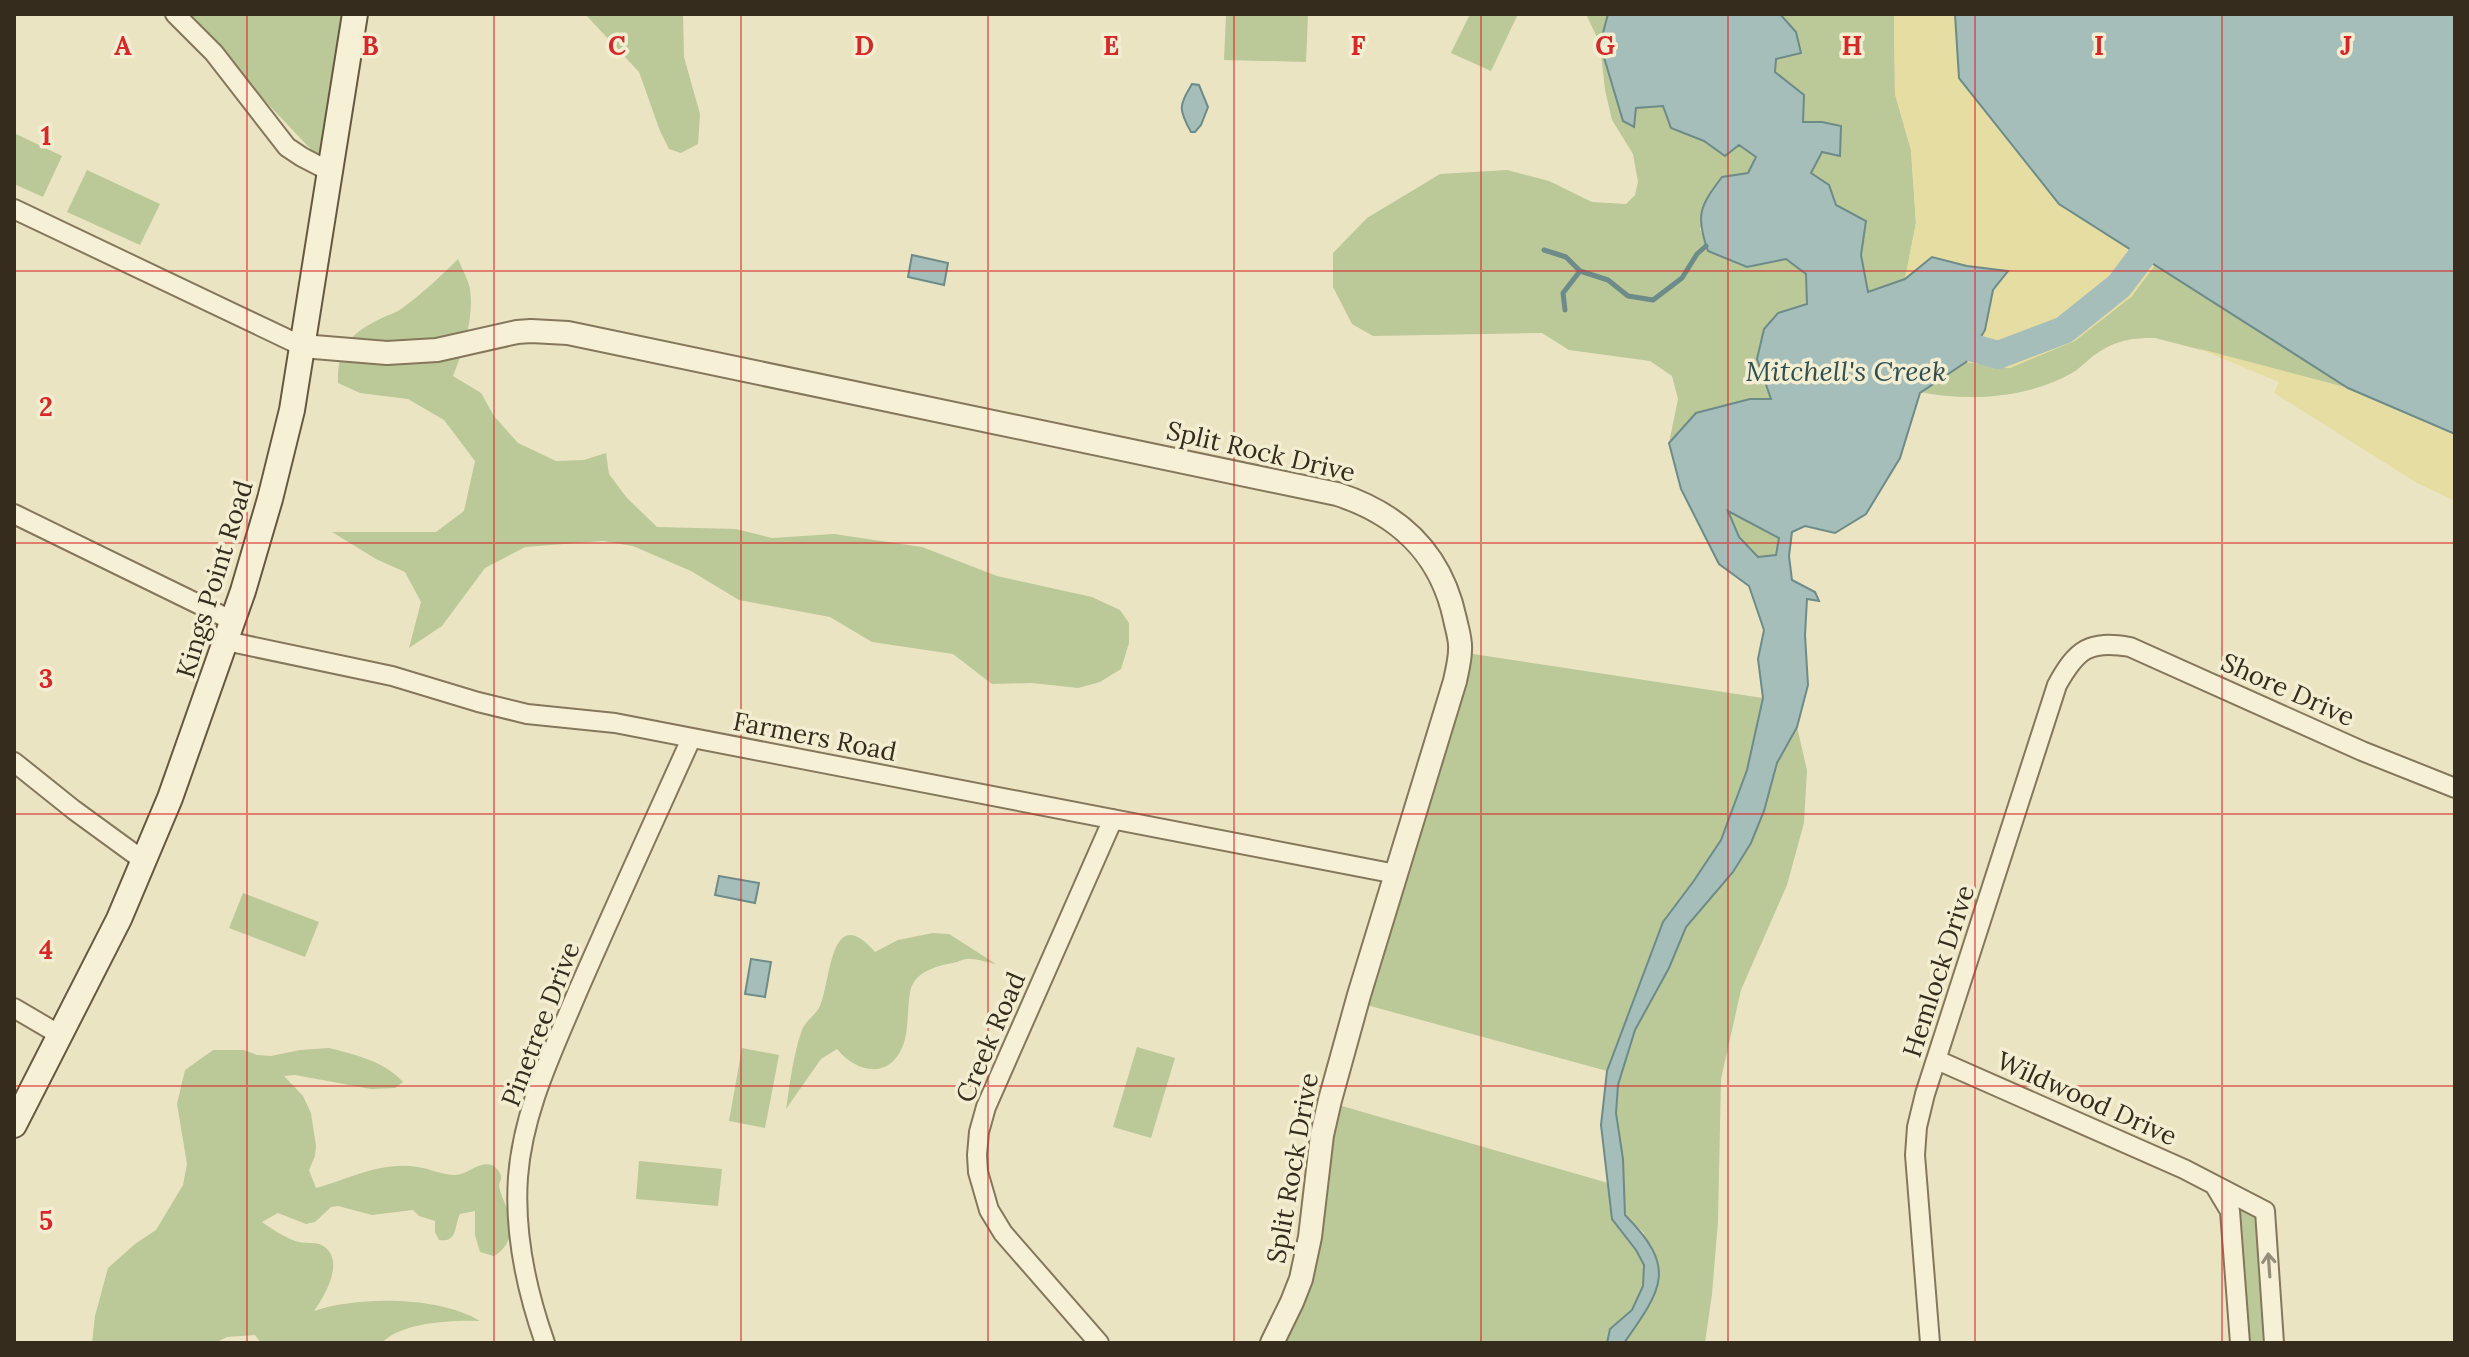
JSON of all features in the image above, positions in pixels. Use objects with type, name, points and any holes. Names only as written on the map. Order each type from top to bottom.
[{"type":"main road","name":"Kings Point Road","points":[[14,1125],[119,919],[170,798],[230,631],[284,445],[355,14]]},
{"type":"street","points":[[175,14],[214,53],[287,147],[331,172]]},
{"type":"street","points":[[14,209],[302,346]]},
{"type":"street","name":"Split Rock Drive","points":[[302,346],[387,353],[437,350],[517,332],[568,333],[1337,494],[1364,503],[1406,530],[1435,566],[1452,605],[1461,647],[1455,681],[1328,1108],[1301,1279],[1272,1343]]},
{"type":"street","name":"Farmers Road","points":[[14,514],[230,631],[478,702],[527,714],[615,723],[1396,874]]},
{"type":"street","name":"Shore Drive","points":[[2100,644],[2130,647],[2353,747],[2455,788]]},
{"type":"street","name":"Hemlock Drive","points":[[1930,1343],[1915,1155],[1922,1105],[2057,685],[2070,662],[2081,651],[2100,644]]},
{"type":"street","name":"Pinetree Drive","points":[[545,1343],[531,1304],[518,1226],[518,1177],[535,1093],[691,739]]},
{"type":"street","points":[[14,762],[144,861]]},
{"type":"street","name":"Creek Road","points":[[1099,1343],[1003,1233],[989,1210],[978,1172],[977,1155],[986,1107],[1113,819]]},
{"type":"street","points":[[14,1008],[60,1035]]},
{"type":"street","name":"Wildwood Drive","points":[[1937,1060],[2184,1169],[2265,1211],[2274,1343]]},
{"type":"street","points":[[2215,1186],[2230,1211],[2240,1343]]},
{"type":"green space","points":[[183,14],[345,14],[320,159]]},
{"type":"green space","points":[[585,14],[683,14],[684,57],[700,114],[698,144],[681,153],[669,149],[639,72]]},
{"type":"green space","points":[[1226,14],[1308,14],[1306,62],[1224,60]]},
{"type":"green space","points":[[1470,14],[1518,14],[1491,71],[1451,53]]},
{"type":"green space","points":[[1586,14],[1894,14],[1895,94],[1911,150],[1916,223],[1905,279],[1868,292],[1861,255],[1866,222],[1836,205],[1829,185],[1811,173],[1822,152],[1839,156],[1823,122],[1802,122],[1804,96],[1756,157],[1748,173],[1722,177],[1700,229],[1708,251],[1747,267],[1786,258],[1806,274],[1807,304],[1778,313],[1757,359],[1772,399],[1750,399],[1696,413],[1669,443],[1678,399],[1672,376],[1650,361],[1569,350],[1542,333],[1373,336],[1352,324],[1333,287],[1333,253],[1367,218],[1440,174],[1507,170],[1549,181],[1592,202],[1626,204],[1635,195],[1638,182],[1633,154],[1612,120],[1600,44]]},
{"type":"green space","points":[[14,133],[62,156],[43,197],[14,184]]},
{"type":"green space","points":[[87,170],[160,204],[140,245],[67,212]]},
{"type":"green space","points":[[458,259],[470,289],[471,311],[453,376],[481,393],[494,416],[518,443],[556,461],[584,460],[606,453],[609,474],[627,498],[657,527],[736,529],[772,538],[834,534],[922,547],[997,576],[1092,597],[1120,610],[1129,623],[1129,643],[1121,669],[1100,682],[1078,688],[1032,683],[992,684],[953,654],[872,642],[830,617],[739,600],[691,571],[633,546],[603,541],[525,547],[485,568],[442,626],[409,648],[421,602],[405,572],[376,559],[332,532],[436,532],[464,511],[475,461],[444,420],[408,399],[360,393],[338,383],[338,370],[344,350],[355,335],[401,309]]},
{"type":"green space","points":[[2155,265],[2348,388],[2155,338],[2118,343],[2096,354],[2072,373],[2017,393],[1958,397],[1920,392],[1966,362],[2010,368],[2131,297]]},
{"type":"green space","points":[[1727,510],[1779,538],[1776,555],[1758,557],[1739,537]]},
{"type":"green space","points":[[1460,652],[1763,698],[1747,770],[1721,840],[1663,922],[1607,1071],[1363,1004]]},
{"type":"green space","points":[[1797,727],[1807,770],[1804,823],[1787,885],[1741,990],[1721,1079],[1718,1221],[1705,1343],[1624,1343],[1651,1304],[1644,1233],[1625,1215],[1623,1159],[1616,1113],[1618,1085],[1635,1030],[1669,968],[1686,927],[1733,872],[1764,811],[1777,763]]},
{"type":"green space","points":[[243,893],[319,922],[305,957],[229,928]]},
{"type":"green space","points":[[933,933],[949,934],[996,964],[966,959],[920,975],[912,986],[906,1035],[896,1058],[880,1069],[871,1069],[853,1063],[837,1049],[821,1059],[786,1109],[803,1027],[820,1006],[830,965],[841,940],[849,935],[860,938],[875,952],[898,940]]},
{"type":"green space","points":[[1137,1047],[1175,1058],[1151,1138],[1113,1127]]},
{"type":"green space","points":[[329,1048],[378,1064],[403,1082],[395,1088],[371,1089],[295,1075],[284,1076],[303,1096],[311,1113],[316,1146],[309,1170],[316,1188],[391,1166],[418,1167],[455,1175],[490,1165],[500,1175],[499,1187],[510,1219],[509,1237],[504,1248],[494,1256],[480,1252],[475,1235],[475,1211],[460,1214],[454,1233],[445,1240],[439,1240],[435,1221],[419,1216],[413,1210],[372,1215],[338,1206],[331,1207],[315,1222],[306,1224],[278,1213],[262,1222],[295,1241],[323,1246],[331,1255],[333,1271],[323,1298],[314,1311],[353,1303],[398,1301],[443,1307],[480,1321],[443,1322],[415,1327],[382,1343],[261,1343],[255,1335],[227,1337],[215,1343],[92,1343],[95,1316],[108,1268],[156,1230],[183,1185],[187,1164],[177,1104],[185,1070],[213,1050],[244,1050],[271,1056]]},
{"type":"green space","points":[[742,1048],[779,1055],[765,1128],[729,1121]]},
{"type":"green space","points":[[1335,1104],[1608,1183],[1612,1219],[1644,1265],[1643,1286],[1632,1310],[1610,1329],[1607,1343],[1272,1343],[1292,1302]]},
{"type":"green space","points":[[639,1161],[722,1169],[718,1206],[636,1199]]},
{"type":"green space","points":[[2215,1186],[2265,1211],[2274,1343],[2240,1343],[2230,1211]]},
{"type":"sand","points":[[1894,14],[1955,14],[1959,78],[2059,204],[2155,265],[2131,297],[2075,341],[2010,368],[1966,362],[1985,330],[1993,290],[2007,272],[1932,257],[1905,279],[1916,223],[1911,150],[1895,94]]},
{"type":"sand","points":[[2197,348],[2348,388],[2455,434],[2455,501],[2417,483],[2274,393],[2279,382]]},
{"type":"water","name":"Mitchell's Creek","points":[[1608,14],[1780,14],[1796,32],[1801,53],[1776,59],[1775,72],[1804,95],[1803,122],[1841,126],[1840,156],[1822,152],[1811,173],[1829,185],[1836,205],[1866,221],[1861,255],[1868,292],[1905,279],[1932,257],[1967,266],[2008,271],[1993,290],[1985,330],[1966,362],[1920,393],[1900,458],[1866,514],[1835,533],[1805,526],[1792,532],[1789,556],[1792,580],[1815,592],[1819,601],[1807,599],[1805,635],[1808,685],[1797,727],[1777,763],[1764,811],[1751,843],[1733,872],[1686,927],[1669,968],[1635,1030],[1618,1085],[1616,1113],[1623,1159],[1625,1215],[1653,1250],[1659,1279],[1648,1308],[1624,1343],[1607,1343],[1610,1329],[1632,1310],[1643,1286],[1644,1265],[1612,1219],[1601,1125],[1607,1071],[1663,922],[1721,840],[1747,770],[1763,698],[1758,659],[1764,630],[1749,586],[1719,564],[1681,489],[1669,443],[1696,413],[1750,399],[1771,399],[1757,359],[1764,329],[1778,313],[1807,304],[1806,274],[1786,259],[1747,267],[1708,251],[1701,219],[1704,204],[1722,177],[1748,173],[1756,157],[1739,145],[1725,156],[1704,141],[1671,128],[1663,106],[1636,108],[1634,127],[1623,121],[1600,44]],"holes":[[[1728,511],[1779,538],[1776,555],[1758,557],[1739,537]]]},
{"type":"water","points":[[1955,14],[2455,14],[2455,434],[2348,388],[2059,204],[1959,78]]},
{"type":"water","points":[[1192,84],[1199,85],[1208,107],[1195,132],[1191,132],[1182,113]]},
{"type":"water","points":[[912,255],[948,263],[944,285],[908,277]]},
{"type":"water","points":[[719,876],[759,883],[755,903],[715,895]]},
{"type":"water","points":[[751,959],[771,962],[765,997],[745,994]]},
{"type":"waterway","points":[[1565,310],[1563,293],[1580,271],[1608,280],[1628,296],[1653,300],[1682,278],[1706,246]]},
{"type":"waterway","points":[[1544,250],[1566,257],[1580,271]]},
{"type":"waterway","name":"Mitchell's Creek","points":[[1938,338],[1998,355],[2064,330],[2119,286],[2141,257]]}]
